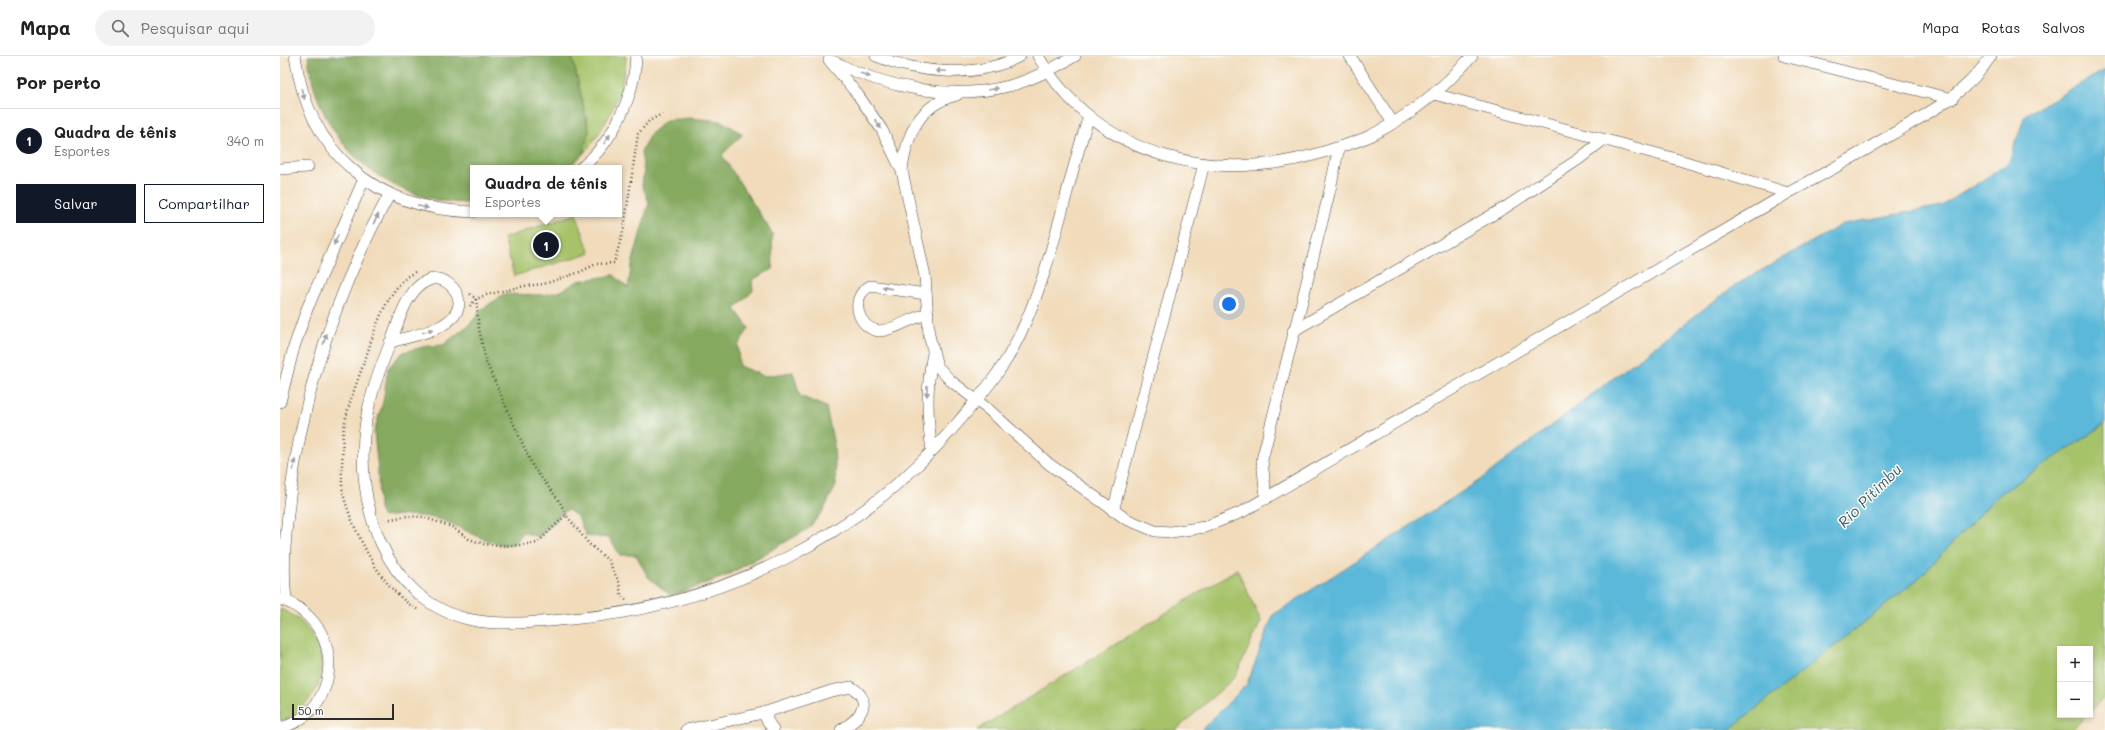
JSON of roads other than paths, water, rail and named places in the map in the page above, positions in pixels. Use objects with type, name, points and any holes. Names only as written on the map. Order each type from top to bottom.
[{"type":"street","points":[[295,56],[299,80],[308,109],[322,135],[341,159],[364,179],[389,194],[417,206],[446,211],[470,212]]},
{"type":"street","points":[[584,165],[604,143],[620,117],[630,90],[636,56]]},
{"type":"street","points":[[876,56],[912,67],[944,71],[998,65],[1020,56]]},
{"type":"street","points":[[1038,56],[1047,71],[1064,93],[1089,116],[1114,134],[1140,147],[1161,156],[1204,164],[1260,166],[1291,161],[1370,136],[1393,123],[1434,94],[1472,56]]},
{"type":"street","points":[[902,171],[905,148],[921,115],[933,106],[952,96],[1009,86],[1047,71],[1075,56]]},
{"type":"street","points":[[1350,56],[1393,123]]},
{"type":"street","points":[[1784,56],[1952,99]]},
{"type":"street","points":[[827,58],[858,95],[882,130],[902,171],[925,276],[929,335],[937,366],[951,381],[989,410],[1049,464],[1113,511],[1126,519],[1155,531],[1171,532],[1205,527],[1242,512],[1952,99],[1970,83],[1991,56]]},
{"type":"street","points":[[827,58],[868,76],[904,87],[938,92],[968,92]]},
{"type":"street","points":[[1434,94],[1697,164],[1788,194]]},
{"type":"street","points":[[390,342],[450,322],[455,317],[459,304],[454,288],[448,283],[438,279],[429,280],[420,286],[407,303],[390,342],[376,381],[366,420],[364,473],[370,515],[390,560],[404,579],[419,595],[455,615],[473,620],[497,622],[561,620],[636,611],[686,599],[724,586],[762,570],[841,527],[895,486],[932,452],[976,401],[995,377],[1011,352],[1035,297],[1057,230],[1079,146],[1089,116]]},
{"type":"street","points":[[1293,331],[1512,203],[1579,160],[1603,140]]},
{"type":"street","points":[[1266,498],[1262,460],[1293,331],[1329,194],[1339,147]]},
{"type":"street","points":[[1113,511],[1204,164]]},
{"type":"street","points":[[280,169],[308,167]]},
{"type":"street","points":[[280,402],[307,309],[364,179]]},
{"type":"street","points":[[280,728],[298,726],[313,709],[323,694],[329,676],[330,658],[326,640],[316,623],[303,610],[283,601],[284,543],[293,471],[309,394],[319,357],[348,276],[389,194]]},
{"type":"street","points":[[926,294],[870,286],[862,293],[857,308],[858,314],[865,324],[879,331],[895,327],[918,316],[928,314]]},
{"type":"street","points":[[932,452],[928,421],[927,380],[933,352]]},
{"type":"street","points":[[686,730],[763,714],[841,688],[851,687],[858,691],[862,698],[863,706],[861,714],[856,720],[841,730]]},
{"type":"street","points":[[763,714],[773,730]]},
{"type":"water","name":"Rio Pitimbu","points":[[2105,70],[2105,424],[1997,496],[1917,580],[1729,730],[1201,730],[1247,684],[1273,615],[1480,480],[1734,286],[1843,224],[1942,206],[2009,163],[2025,115]]},
{"type":"place","name":"Quadra de tênis","points":[[546,245]]}]
